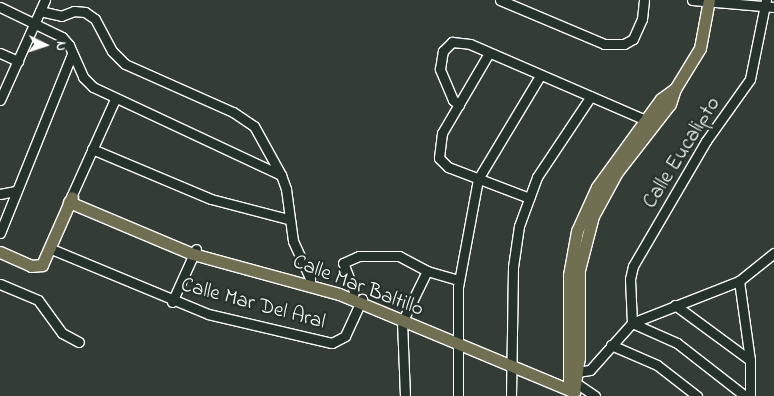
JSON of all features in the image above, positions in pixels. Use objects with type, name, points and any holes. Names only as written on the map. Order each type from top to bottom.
[{"type":"main road","points":[[572,386],[579,270],[587,234],[602,197],[649,122],[670,104],[675,89],[700,48],[709,1]]},
{"type":"main road","points":[[0,252],[39,267],[50,248],[70,199]]},
{"type":"main road","name":"Calle Mar Baltillo","points":[[70,199],[195,251],[310,281],[511,364],[572,386]]},
{"type":"street","points":[[0,100],[45,0]]},
{"type":"street","points":[[500,0],[604,44],[624,44],[633,39],[642,19],[644,0]]},
{"type":"street","points":[[692,0],[769,4]]},
{"type":"street","name":"Calle Eucalipto","points":[[632,323],[630,279],[633,266],[706,141],[750,79],[769,4]]},
{"type":"street","points":[[0,7],[35,22],[62,37],[86,82],[115,99],[281,175]]},
{"type":"street","points":[[40,11],[61,16],[74,11],[86,12],[95,19],[112,51],[125,64],[233,112],[254,126],[281,175],[286,189],[292,241],[310,281]]},
{"type":"street","points":[[459,105],[453,100],[440,69],[443,51],[452,42],[458,42],[489,54],[649,122]]},
{"type":"street","points":[[0,53],[18,60]]},
{"type":"street","points":[[0,233],[16,191],[35,152],[72,54]]},
{"type":"street","points":[[489,54],[442,133],[439,158],[448,167],[528,198]]},
{"type":"street","points":[[458,396],[456,341],[458,280],[478,179],[540,76]]},
{"type":"street","points":[[511,396],[515,248],[528,198],[537,177],[591,96]]},
{"type":"street","points":[[70,199],[115,99]]},
{"type":"street","points":[[92,150],[211,199],[288,219]]},
{"type":"street","points":[[0,194],[16,191]]},
{"type":"street","name":"Calle Mar Del Aral","points":[[50,248],[172,302],[208,314],[332,343],[339,341],[344,336],[357,299]]},
{"type":"street","points":[[172,302],[195,251]]},
{"type":"street","points":[[592,394],[572,386],[590,370],[632,323],[739,281],[774,253]]},
{"type":"street","points":[[357,299],[344,266],[345,260],[392,255],[426,271],[458,280]]},
{"type":"street","points":[[405,396],[403,318],[426,271]]},
{"type":"street","points":[[739,281],[750,360],[750,396]]},
{"type":"street","points":[[0,284],[38,300],[62,333],[79,342]]},
{"type":"street","points":[[675,305],[750,360]]},
{"type":"street","points":[[632,323],[677,343],[745,396]]},
{"type":"street","points":[[611,345],[657,365],[697,396]]}]
